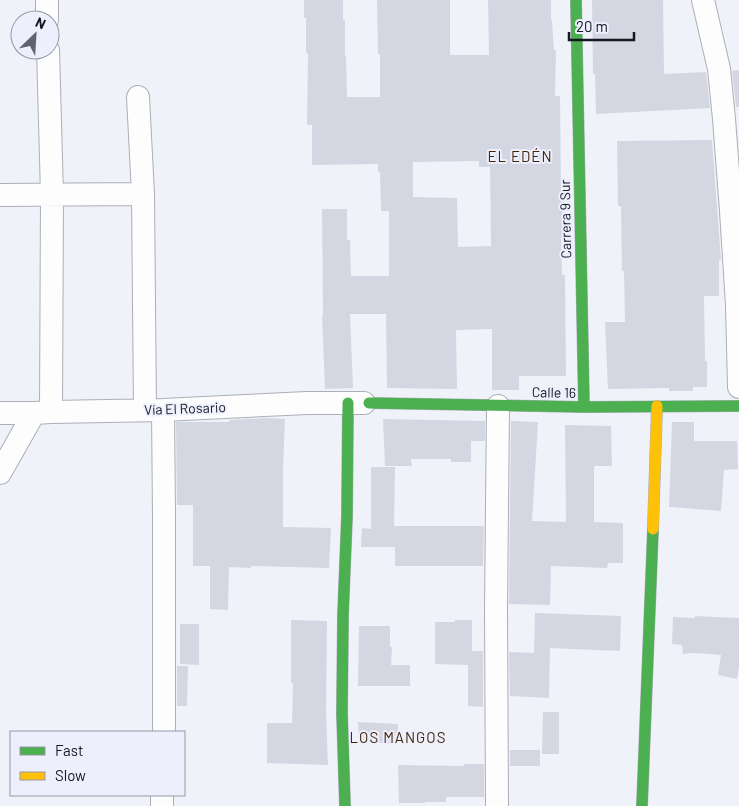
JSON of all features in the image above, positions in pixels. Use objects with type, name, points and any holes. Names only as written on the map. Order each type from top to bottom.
[{"type":"street","name":"Carrera 9 Sur","points":[[576,0],[584,407]]},
{"type":"street","points":[[704,0],[718,69],[724,119],[732,211],[739,387]]},
{"type":"street","points":[[0,473],[43,412],[52,195],[48,60]]},
{"type":"street","points":[[138,97],[154,410],[164,508],[164,731]]},
{"type":"street","points":[[0,195],[143,194]]},
{"type":"street","name":"Calle 16","points":[[358,403],[584,407],[739,406]]},
{"type":"street","points":[[345,806],[342,713],[343,615],[347,516],[358,403]]},
{"type":"street","name":"Vía El Rosario","points":[[0,413],[358,403]]},
{"type":"street","points":[[497,806],[498,406]]},
{"type":"street","points":[[642,806],[657,406]]},
{"type":"building","points":[[304,0],[343,0],[347,97],[380,97],[377,0],[450,0],[450,55],[489,55],[488,0],[551,0],[554,50],[556,50],[555,96],[560,96],[563,238],[561,238],[562,275],[565,275],[566,376],[519,376],[519,390],[492,390],[492,329],[456,330],[457,389],[387,388],[386,314],[350,314],[353,388],[325,389],[322,315],[322,209],[347,209],[347,240],[350,240],[351,276],[389,276],[389,211],[381,211],[378,164],[312,165],[312,125],[307,125],[308,53],[306,53],[306,18],[304,18]],"holes":[[[479,161],[479,167],[490,167],[491,246],[458,247],[457,198],[413,197],[413,162]]]},
{"type":"building","points":[[592,0],[663,0],[664,74],[706,72],[710,108],[596,114],[595,74],[593,74]]},
{"type":"building","points":[[739,70],[739,107],[736,107],[732,71]]},
{"type":"building","points":[[712,140],[721,260],[719,260],[719,296],[704,296],[707,387],[693,387],[693,391],[669,391],[669,388],[608,389],[605,322],[625,322],[621,206],[618,206],[617,141]]},
{"type":"building","points":[[285,419],[283,527],[331,528],[329,568],[229,567],[228,610],[210,609],[210,566],[193,566],[193,505],[177,505],[176,422],[229,422],[229,420]]},
{"type":"building","points":[[383,419],[485,421],[485,441],[471,441],[471,462],[451,462],[451,459],[411,459],[412,466],[385,466]]},
{"type":"building","points":[[511,421],[538,422],[532,521],[566,522],[565,425],[611,426],[612,466],[594,466],[594,522],[623,523],[623,563],[608,563],[607,568],[551,566],[550,605],[509,604]]},
{"type":"building","points":[[672,422],[694,422],[694,441],[737,441],[738,469],[724,470],[721,511],[669,507]]},
{"type":"building","points":[[371,467],[395,467],[394,526],[484,526],[483,566],[395,566],[395,547],[361,547],[362,528],[371,529]]},
{"type":"building","points":[[535,613],[621,616],[620,651],[550,648],[549,698],[510,696],[509,652],[534,653]]},
{"type":"building","points":[[695,616],[739,618],[739,667],[737,679],[718,675],[721,655],[683,654],[682,645],[672,644],[673,617],[695,618]]},
{"type":"building","points":[[291,620],[327,621],[326,713],[328,765],[267,763],[267,723],[292,723]]},
{"type":"building","points":[[455,620],[472,620],[472,651],[483,651],[483,707],[468,706],[468,665],[435,664],[435,622],[455,622]]},
{"type":"building","points":[[180,624],[199,624],[199,665],[180,664]]},
{"type":"building","points":[[359,626],[390,626],[391,665],[410,665],[410,686],[358,686]]},
{"type":"building","points":[[177,666],[188,666],[187,706],[177,706]]},
{"type":"building","points":[[543,712],[559,712],[559,754],[542,754]]},
{"type":"building","points":[[358,722],[398,724],[397,744],[359,741]]},
{"type":"building","points":[[510,750],[540,750],[540,766],[510,766]]},
{"type":"building","points":[[464,764],[484,764],[484,797],[446,797],[446,802],[399,803],[398,765],[464,766]]},
{"type":"traffic: fast","points":[[576,0],[584,407]]},
{"type":"traffic: fast","points":[[345,806],[342,713],[348,403]]},
{"type":"traffic: fast","points":[[369,403],[584,407],[739,406]]},
{"type":"traffic: fast","points":[[642,806],[653,529]]},
{"type":"traffic: slow","points":[[653,529],[657,406]]},
{"type":"district","name":"EL EDÉN","points":[[520,156]]},
{"type":"district","name":"LOS MANGOS","points":[[398,737]]}]
